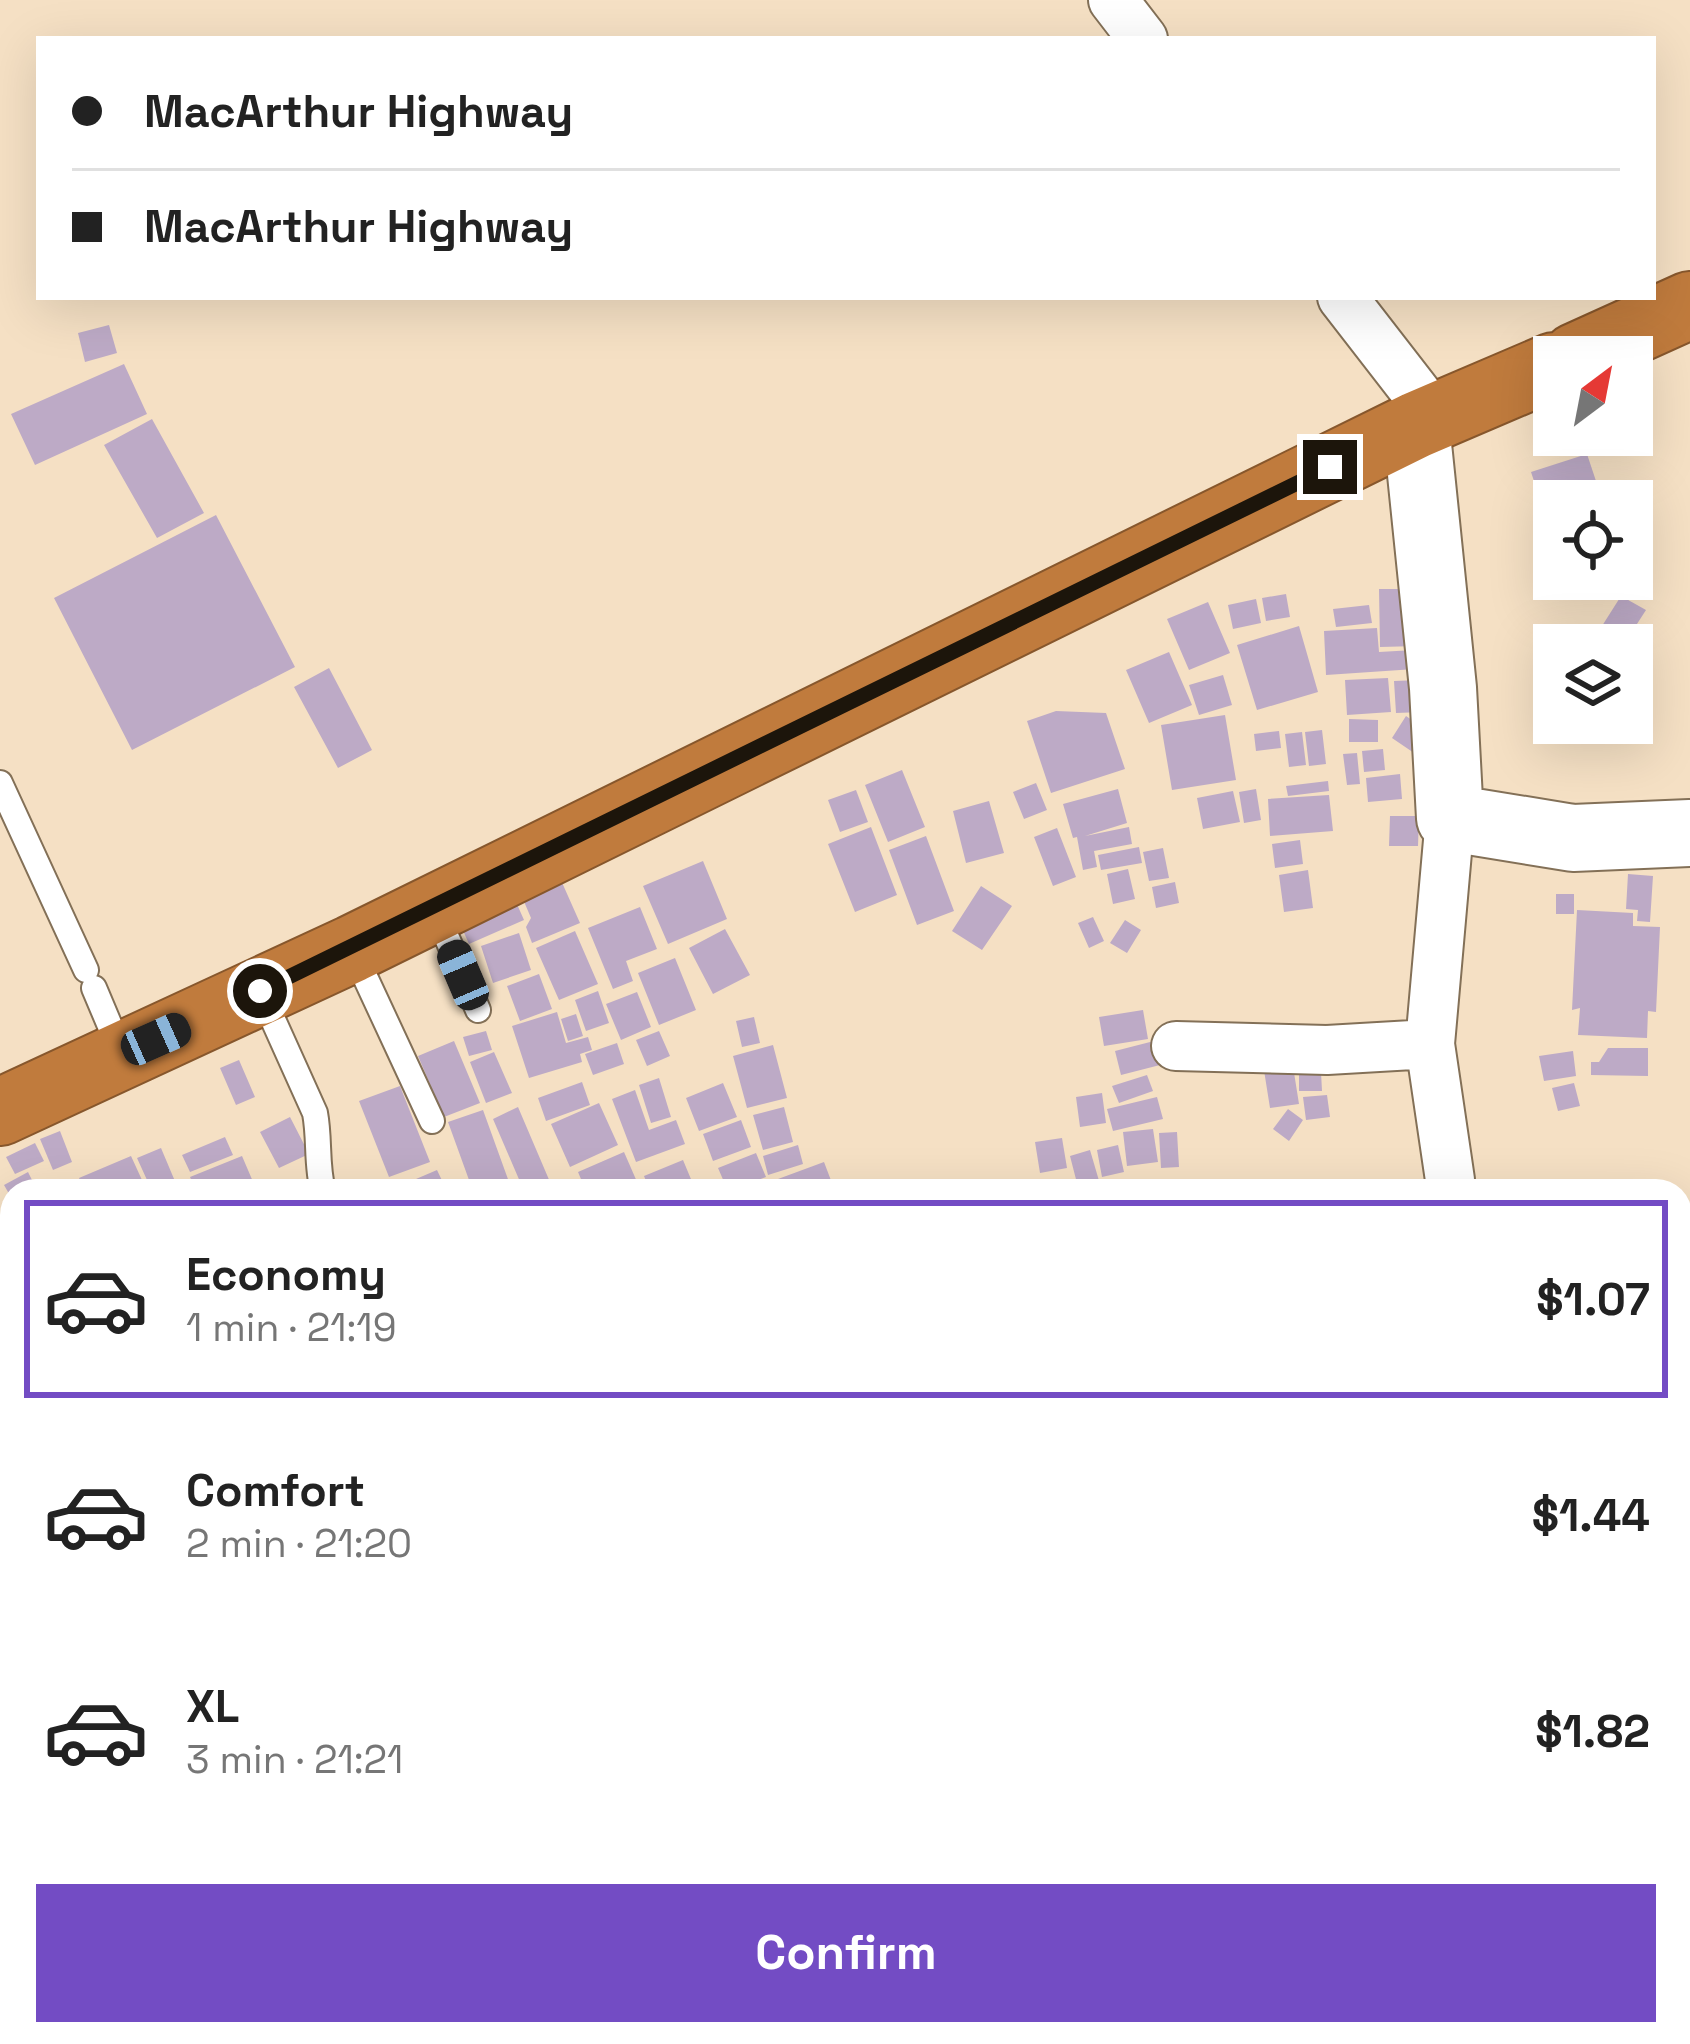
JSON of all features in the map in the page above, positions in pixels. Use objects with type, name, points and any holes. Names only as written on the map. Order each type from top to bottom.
[{"type":"highway","points":[[1621,336],[1690,305]]},
{"type":"highway","points":[[0,1112],[352,949],[1425,421],[1533,375]]},
{"type":"street","points":[[1113,0],[1141,36]]},
{"type":"street","points":[[1344,300],[1425,421],[1450,818],[1430,1044],[1450,1179]]},
{"type":"street","points":[[1450,818],[1573,838],[1690,833]]},
{"type":"street","points":[[1176,1046],[1328,1050],[1430,1044]]},
{"type":"lane","points":[[0,783],[122,1054]]},
{"type":"lane","points":[[433,906],[478,1010]]},
{"type":"lane","points":[[352,949],[432,1121]]},
{"type":"lane","points":[[260,991],[315,1112],[320,1179]]},
{"type":"building","points":[[109,325],[117,353],[85,362],[78,333]]},
{"type":"building","points":[[124,364],[147,414],[35,465],[11,414]]},
{"type":"building","points":[[152,419],[204,513],[157,538],[104,445]]},
{"type":"building","points":[[1588,456],[1596,480],[1534,480],[1531,472]]},
{"type":"building","points":[[216,515],[295,667],[132,750],[54,598]]},
{"type":"building","points":[[1379,589],[1418,589],[1418,646],[1380,647]]},
{"type":"building","points":[[1286,594],[1290,617],[1266,621],[1262,598]]},
{"type":"building","points":[[1256,599],[1261,623],[1233,629],[1228,605]]},
{"type":"building","points":[[1618,600],[1646,610],[1637,624],[1603,624]]},
{"type":"building","points":[[1208,602],[1230,653],[1189,670],[1167,619]]},
{"type":"building","points":[[1369,605],[1372,623],[1336,627],[1333,609]]},
{"type":"building","points":[[1299,626],[1318,692],[1257,710],[1237,645]]},
{"type":"building","points":[[1377,628],[1379,652],[1414,650],[1415,669],[1326,675],[1324,631]]},
{"type":"building","points":[[1169,652],[1192,705],[1149,723],[1126,670]]},
{"type":"building","points":[[329,668],[372,750],[338,768],[294,687]]},
{"type":"building","points":[[1223,675],[1232,705],[1199,715],[1189,685]]},
{"type":"building","points":[[1388,678],[1391,712],[1347,715],[1345,680]]},
{"type":"building","points":[[1420,680],[1422,712],[1396,713],[1394,681]]},
{"type":"building","points":[[1056,711],[1106,713],[1125,769],[1051,793],[1027,721]]},
{"type":"building","points":[[1225,715],[1236,780],[1172,790],[1161,725]]},
{"type":"building","points":[[1406,716],[1432,734],[1417,755],[1392,738]]},
{"type":"building","points":[[1349,719],[1378,720],[1378,742],[1349,742]]},
{"type":"building","points":[[1322,730],[1326,764],[1309,766],[1305,732]]},
{"type":"building","points":[[1279,731],[1281,748],[1256,751],[1254,734]]},
{"type":"building","points":[[1302,732],[1306,765],[1289,767],[1285,734]]},
{"type":"building","points":[[1383,749],[1385,770],[1364,772],[1362,751]]},
{"type":"building","points":[[1357,753],[1360,784],[1347,785],[1343,754]]},
{"type":"building","points":[[902,770],[925,827],[888,842],[865,785]]},
{"type":"building","points":[[1400,774],[1402,799],[1368,802],[1366,778]]},
{"type":"building","points":[[1328,781],[1329,791],[1288,796],[1286,786]]},
{"type":"building","points":[[1036,783],[1047,810],[1024,819],[1013,792]]},
{"type":"building","points":[[1118,789],[1127,823],[1085,836],[1129,827],[1132,844],[1094,851],[1097,867],[1083,870],[1077,837],[1073,838],[1063,804]]},
{"type":"building","points":[[1256,789],[1261,820],[1244,823],[1239,792]]},
{"type":"building","points":[[856,790],[868,822],[840,832],[828,800]]},
{"type":"building","points":[[1233,791],[1240,822],[1203,829],[1197,798]]},
{"type":"building","points":[[1329,795],[1333,831],[1270,836],[1268,799]]},
{"type":"building","points":[[989,801],[1004,853],[966,863],[953,811]]},
{"type":"building","points":[[1390,816],[1419,816],[1418,846],[1389,846]]},
{"type":"building","points":[[871,827],[897,895],[855,912],[828,844]]},
{"type":"building","points":[[1057,828],[1076,877],[1053,886],[1034,837]]},
{"type":"building","points":[[926,836],[954,911],[917,925],[889,850]]},
{"type":"building","points":[[1300,840],[1303,864],[1275,868],[1272,844]]},
{"type":"building","points":[[1139,847],[1142,863],[1101,870],[1098,855]]},
{"type":"building","points":[[1163,848],[1169,878],[1149,881],[1143,852]]},
{"type":"building","points":[[703,861],[727,919],[668,944],[643,886]]},
{"type":"building","points":[[556,869],[580,923],[532,943],[526,927],[531,918],[517,885]]},
{"type":"building","points":[[1128,869],[1135,899],[1113,904],[1107,874]]},
{"type":"building","points":[[1308,870],[1313,908],[1284,912],[1279,875]]},
{"type":"building","points":[[1628,874],[1653,876],[1650,922],[1637,921],[1638,910],[1626,909]]},
{"type":"building","points":[[1175,882],[1179,903],[1156,908],[1152,887]]},
{"type":"building","points":[[981,886],[1012,906],[982,950],[952,931]]},
{"type":"building","points":[[512,893],[524,920],[469,944],[457,917]]},
{"type":"building","points":[[1556,894],[1574,894],[1574,914],[1556,914]]},
{"type":"building","points":[[640,907],[657,949],[626,961],[633,981],[613,989],[588,928]]},
{"type":"building","points":[[1577,910],[1633,913],[1633,926],[1660,927],[1656,1012],[1648,1011],[1647,1038],[1578,1035],[1580,1008],[1572,1010]]},
{"type":"building","points":[[1093,917],[1104,941],[1089,948],[1078,923]]},
{"type":"building","points":[[1125,920],[1141,930],[1127,953],[1110,943]]},
{"type":"building","points":[[725,929],[750,975],[713,994],[689,948]]},
{"type":"building","points":[[575,931],[598,984],[559,1000],[536,948]]},
{"type":"building","points":[[519,933],[531,970],[493,983],[481,946]]},
{"type":"building","points":[[675,958],[696,1010],[659,1025],[638,973]]},
{"type":"building","points":[[539,974],[552,1009],[520,1021],[507,986]]},
{"type":"building","points":[[598,991],[609,1023],[586,1031],[575,1000]]},
{"type":"building","points":[[637,992],[651,1027],[621,1040],[606,1004]]},
{"type":"building","points":[[1143,1010],[1148,1039],[1104,1046],[1099,1017]]},
{"type":"building","points":[[557,1012],[566,1043],[588,1037],[592,1050],[580,1054],[582,1062],[529,1078],[512,1026]]},
{"type":"building","points":[[576,1014],[583,1036],[568,1041],[561,1019]]},
{"type":"building","points":[[754,1017],[760,1043],[742,1047],[736,1021]]},
{"type":"building","points":[[486,1031],[492,1050],[469,1056],[463,1037]]},
{"type":"building","points":[[659,1031],[670,1056],[647,1066],[636,1040]]},
{"type":"building","points":[[454,1041],[480,1103],[444,1117],[418,1056]]},
{"type":"building","points":[[1154,1041],[1160,1065],[1121,1075],[1115,1051]]},
{"type":"building","points":[[617,1043],[624,1064],[593,1075],[585,1054]]},
{"type":"building","points":[[773,1045],[787,1098],[747,1108],[733,1056]]},
{"type":"building","points":[[1608,1048],[1648,1048],[1648,1076],[1591,1075],[1591,1062],[1599,1062]]},
{"type":"building","points":[[1573,1051],[1576,1076],[1544,1081],[1539,1056]]},
{"type":"building","points":[[494,1052],[512,1093],[486,1103],[470,1062]]},
{"type":"building","points":[[239,1060],[255,1097],[236,1105],[220,1068]]},
{"type":"building","points":[[1292,1060],[1299,1104],[1270,1108],[1263,1064]]},
{"type":"building","points":[[1321,1072],[1322,1091],[1299,1091],[1299,1073]]},
{"type":"building","points":[[1147,1075],[1153,1091],[1119,1103],[1112,1086]]},
{"type":"building","points":[[659,1078],[671,1117],[651,1123],[639,1085]]},
{"type":"building","points":[[582,1082],[590,1105],[546,1121],[538,1098]]},
{"type":"building","points":[[723,1083],[737,1117],[699,1131],[686,1098]]},
{"type":"building","points":[[1574,1083],[1580,1106],[1558,1111],[1552,1088]]},
{"type":"building","points":[[400,1086],[430,1162],[389,1177],[359,1101]]},
{"type":"building","points":[[635,1090],[649,1130],[676,1120],[685,1144],[636,1162],[612,1099]]},
{"type":"building","points":[[1102,1093],[1106,1123],[1080,1127],[1076,1097]]},
{"type":"building","points":[[1327,1095],[1330,1117],[1306,1120],[1303,1097]]},
{"type":"building","points":[[1157,1097],[1163,1119],[1113,1131],[1107,1109]]},
{"type":"building","points":[[599,1103],[618,1145],[570,1167],[551,1124]]},
{"type":"building","points":[[518,1107],[549,1179],[519,1179],[493,1119]]},
{"type":"building","points":[[784,1107],[793,1142],[763,1150],[753,1115]]},
{"type":"building","points":[[1288,1109],[1303,1120],[1289,1141],[1273,1129]]},
{"type":"building","points":[[483,1110],[508,1179],[469,1179],[448,1122]]},
{"type":"building","points":[[290,1117],[309,1154],[279,1168],[260,1132]]},
{"type":"building","points":[[741,1120],[751,1147],[713,1161],[703,1134]]},
{"type":"building","points":[[1153,1129],[1158,1162],[1127,1166],[1123,1132]]},
{"type":"building","points":[[60,1131],[72,1162],[53,1170],[40,1139]]},
{"type":"building","points":[[1177,1132],[1179,1167],[1161,1168],[1159,1133]]},
{"type":"building","points":[[225,1137],[233,1155],[190,1172],[182,1155]]},
{"type":"building","points":[[1062,1138],[1067,1168],[1040,1173],[1035,1142]]},
{"type":"building","points":[[35,1143],[44,1161],[15,1174],[6,1157]]},
{"type":"building","points":[[798,1145],[803,1164],[768,1175],[763,1156]]},
{"type":"building","points":[[1118,1145],[1124,1172],[1102,1177],[1097,1150]]},
{"type":"building","points":[[161,1148],[174,1179],[147,1179],[137,1158]]},
{"type":"building","points":[[1090,1150],[1098,1179],[1076,1179],[1070,1156]]},
{"type":"building","points":[[624,1152],[636,1179],[581,1179],[578,1172]]},
{"type":"building","points":[[756,1153],[766,1177],[723,1179],[718,1168]]},
{"type":"building","points":[[131,1156],[142,1179],[79,1179]]},
{"type":"building","points":[[242,1156],[252,1179],[191,1179]]},
{"type":"building","points":[[683,1160],[691,1179],[645,1179]]},
{"type":"building","points":[[824,1162],[830,1179],[778,1179]]},
{"type":"building","points":[[437,1170],[441,1179],[416,1179]]},
{"type":"route","points":[[260,991],[1330,467]]}]
